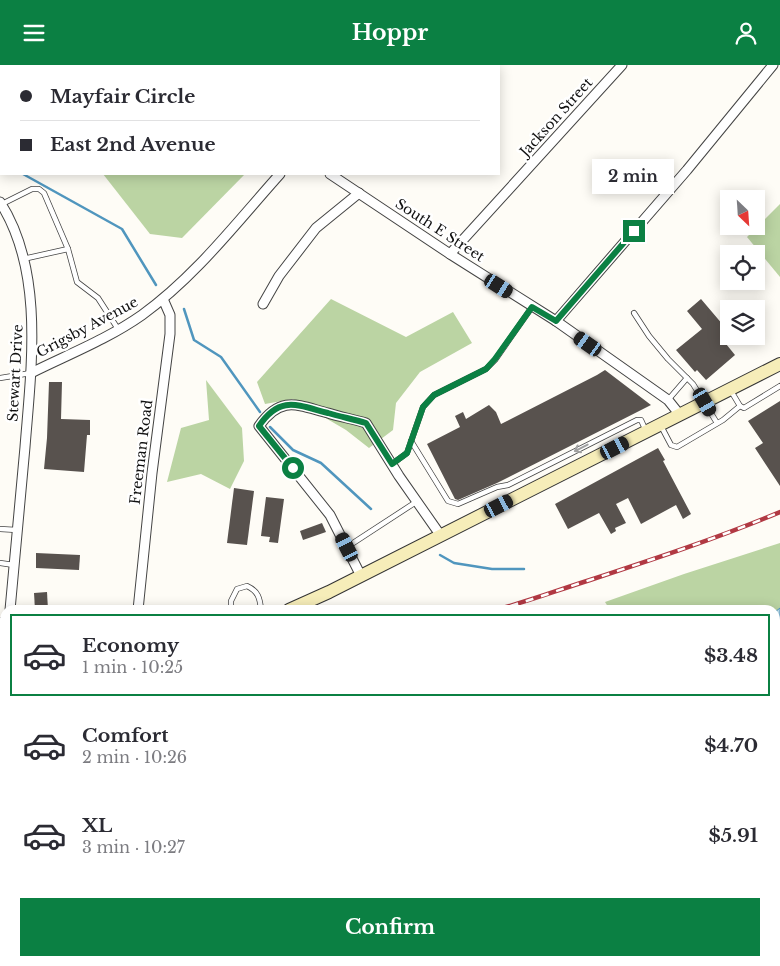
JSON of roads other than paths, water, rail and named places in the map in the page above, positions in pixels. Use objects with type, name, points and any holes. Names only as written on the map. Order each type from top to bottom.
[{"type":"main road","points":[[300,605],[441,536],[564,465],[647,432],[780,365]]},
{"type":"street","name":"Jackson Street","points":[[450,254],[622,65]]},
{"type":"street","points":[[556,321],[687,170],[771,66],[780,73]]},
{"type":"street","name":"Grigsby Avenue","points":[[31,373],[118,329],[163,299],[196,270],[279,175]]},
{"type":"street","name":"South E Street","points":[[332,175],[450,254],[556,321],[668,400],[680,415]]},
{"type":"street","points":[[263,304],[279,276],[316,228],[359,193]]},
{"type":"street","name":"Stewart Drive","points":[[1,203],[14,231],[23,259],[32,305],[31,373],[10,605]]},
{"type":"street","name":"Freeman Road","points":[[139,605],[152,473],[170,334],[170,315],[163,299]]},
{"type":"street","points":[[361,576],[330,515],[259,426],[266,415],[277,407],[289,405],[308,406],[366,423],[441,536]]},
{"type":"lane","points":[[1,203],[32,189],[38,189],[47,199],[68,249],[77,282],[98,298],[118,329]]},
{"type":"lane","points":[[23,259],[68,249]]},
{"type":"lane","points":[[392,464],[407,453],[423,407],[434,395],[486,369],[532,307]]},
{"type":"lane","points":[[634,313],[656,344],[687,378],[705,402],[717,423]]},
{"type":"lane","points":[[0,378],[31,373]]},
{"type":"lane","points":[[668,400],[687,378]]},
{"type":"lane","points":[[660,425],[672,445],[677,447],[740,407],[744,407],[780,386]]},
{"type":"lane","points":[[730,389],[740,407]]},
{"type":"lane","points":[[411,441],[448,501],[458,504],[497,487],[508,485],[564,465],[637,420],[641,420],[647,432]]},
{"type":"lane","points":[[347,547],[416,501]]},
{"type":"lane","points":[[0,529],[18,530]]},
{"type":"lane","points":[[0,563],[14,565]]},
{"type":"lane","points":[[231,605],[237,589],[247,586],[254,589],[260,599],[261,605]]},
{"type":"waterway","points":[[25,175],[122,229],[156,285]]},
{"type":"waterway","points":[[184,309],[194,340],[221,357],[260,412]]},
{"type":"waterway","points":[[270,427],[293,450],[321,463],[371,509]]},
{"type":"waterway","points":[[440,555],[454,563],[492,569],[524,569]]},
{"type":"railway","points":[[513,605],[662,556],[780,512]]}]
